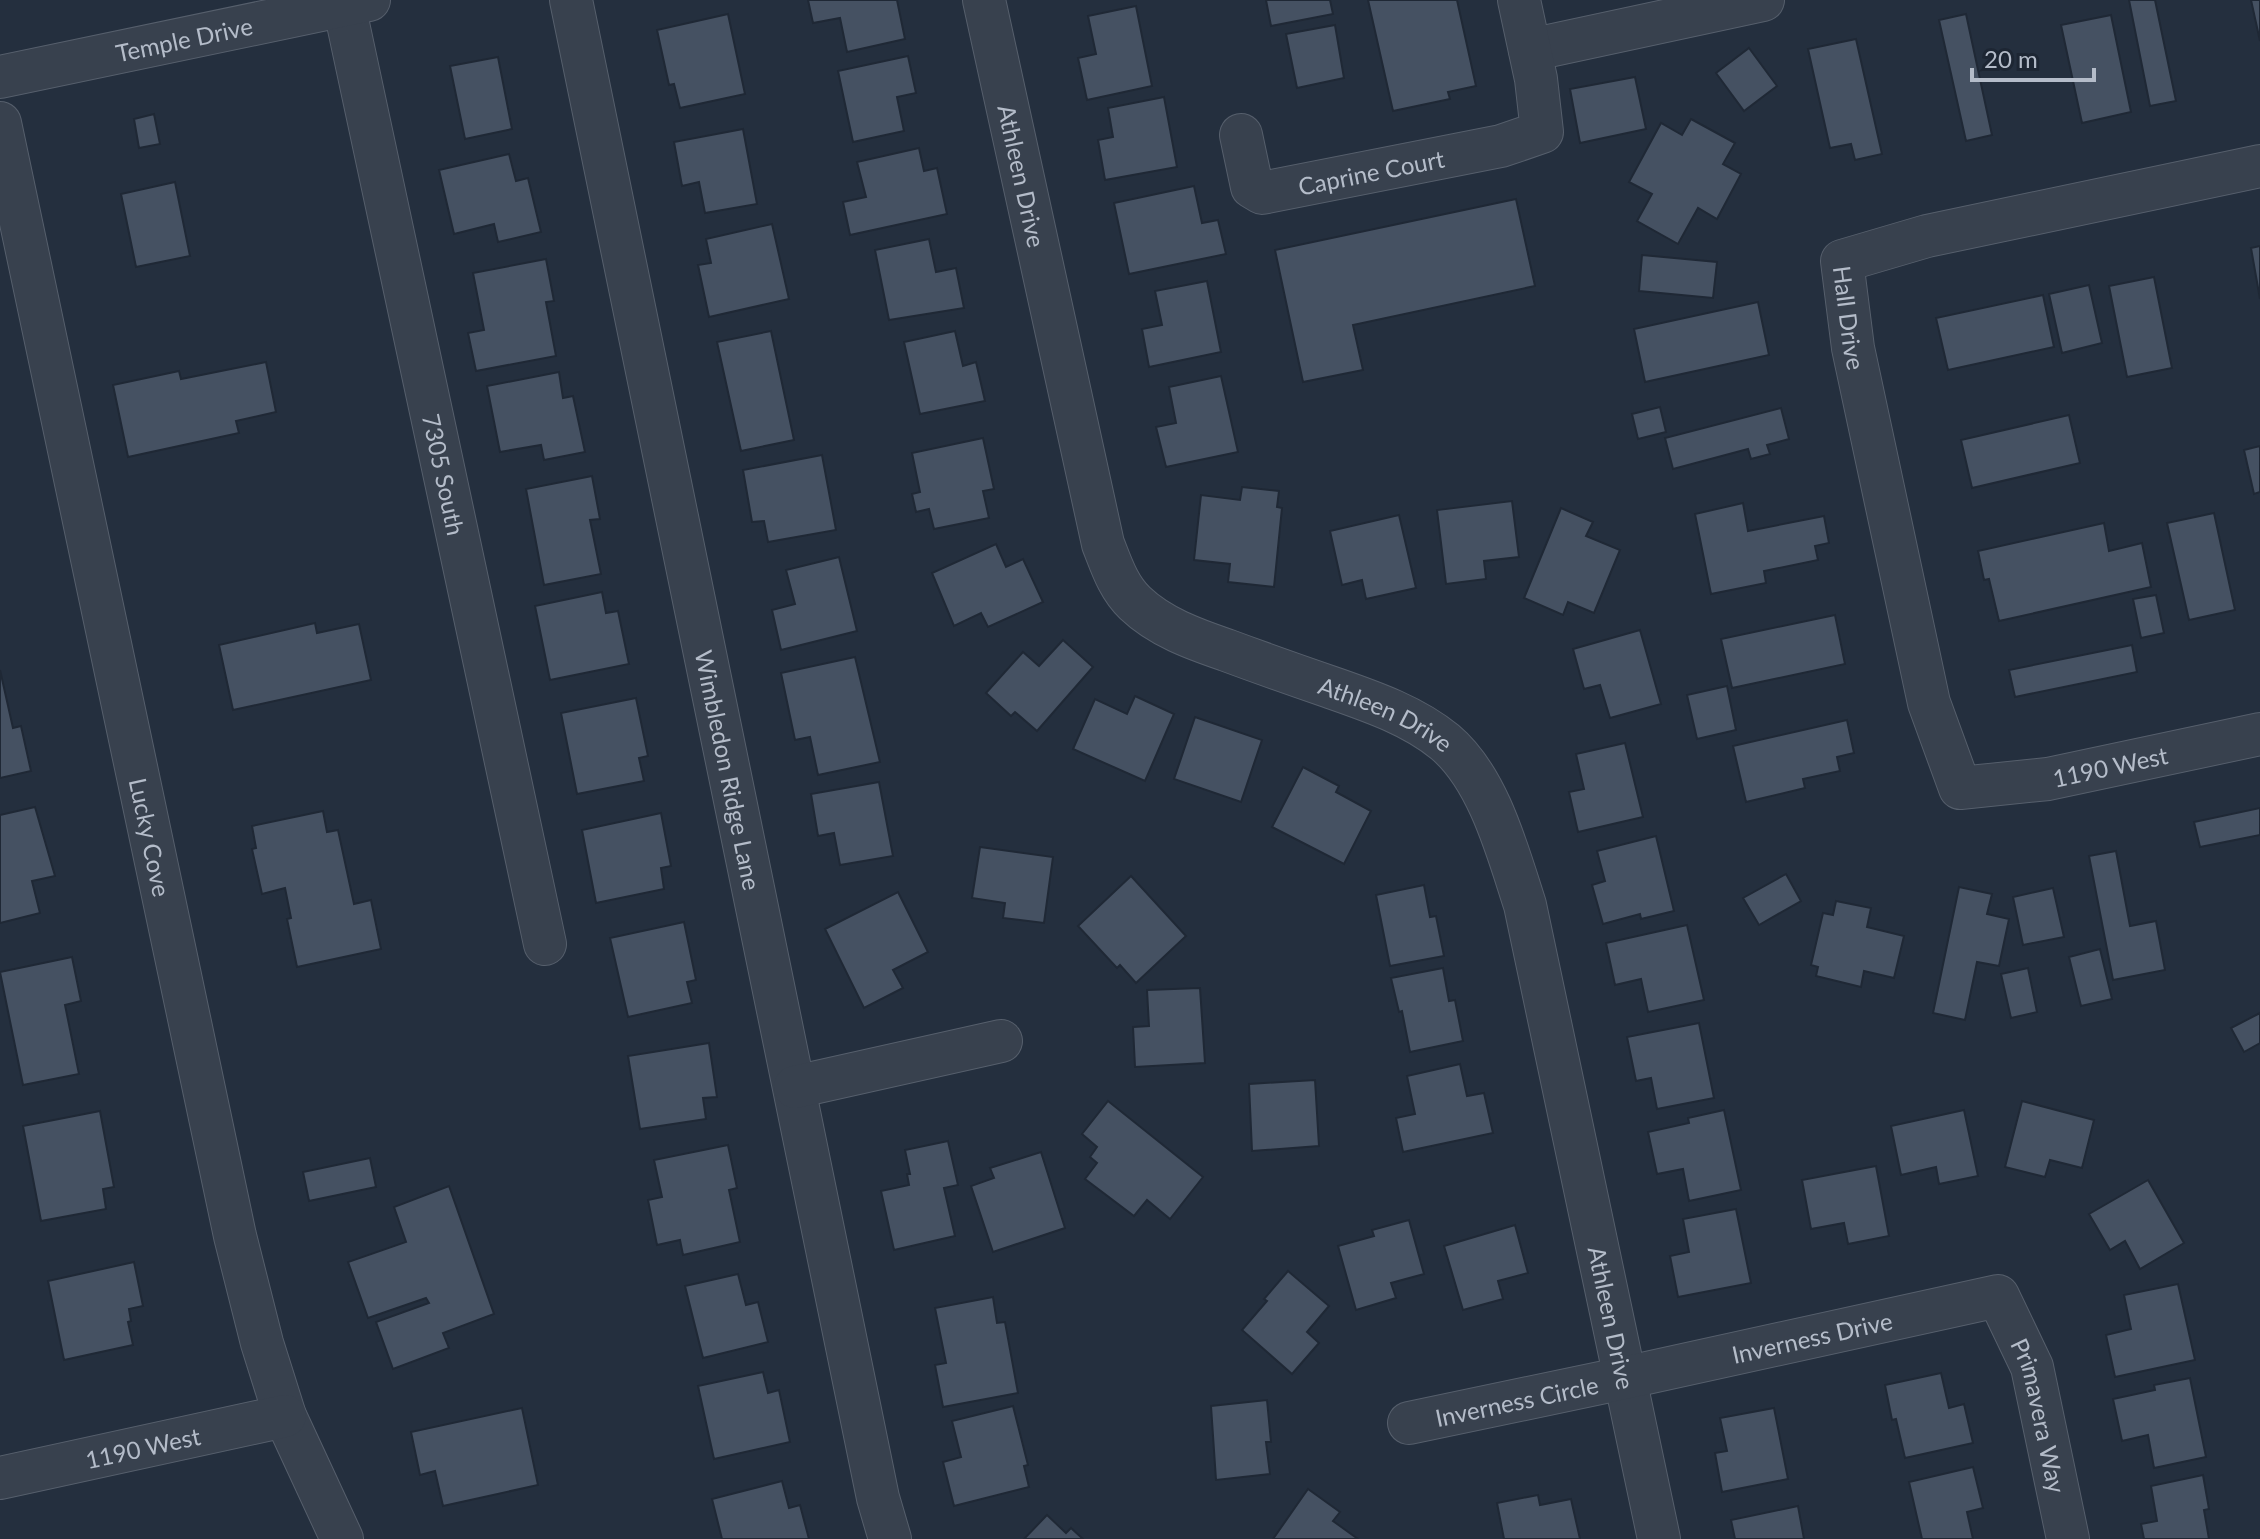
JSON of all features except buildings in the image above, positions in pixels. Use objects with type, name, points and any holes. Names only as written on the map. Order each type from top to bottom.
[{"type":"street","name":"Wimbledon Ridge Lane","points":[[571,0],[878,1498],[890,1539]]},
{"type":"street","name":"Athleen Drive","points":[[984,0],[1103,544],[1115,574],[1133,601],[1161,623],[1198,640],[1414,720],[1447,744],[1489,802],[1525,905],[1659,1539]]},
{"type":"street","points":[[1519,0],[1530,50],[1763,0]]},
{"type":"street","name":"Temple Drive","points":[[0,77],[357,2]]},
{"type":"street","name":"7305 South","points":[[357,2],[545,944]]},
{"type":"street","name":"Caprine Court","points":[[1241,135],[1252,187],[1262,193],[1501,146],[1542,132],[1530,50]]},
{"type":"street","name":"Lucky Cove","points":[[0,123],[232,1221],[262,1343],[285,1416],[342,1539]]},
{"type":"street","name":"Hall Drive","points":[[1960,788],[1929,703],[1853,348],[1842,261],[1927,236],[2260,166]]},
{"type":"street","name":"1190 West","points":[[1960,788],[2048,779],[2260,734]]},
{"type":"street","points":[[795,1087],[1001,1041]]},
{"type":"street","name":"Inverness Drive","points":[[1624,1378],[1998,1296]]},
{"type":"street","name":"Primavera Way","points":[[1998,1296],[2032,1367],[2068,1539]]},
{"type":"street","name":"Inverness Circle","points":[[1409,1423],[1624,1378]]},
{"type":"street","name":"1190 West","points":[[0,1478],[285,1416]]}]
